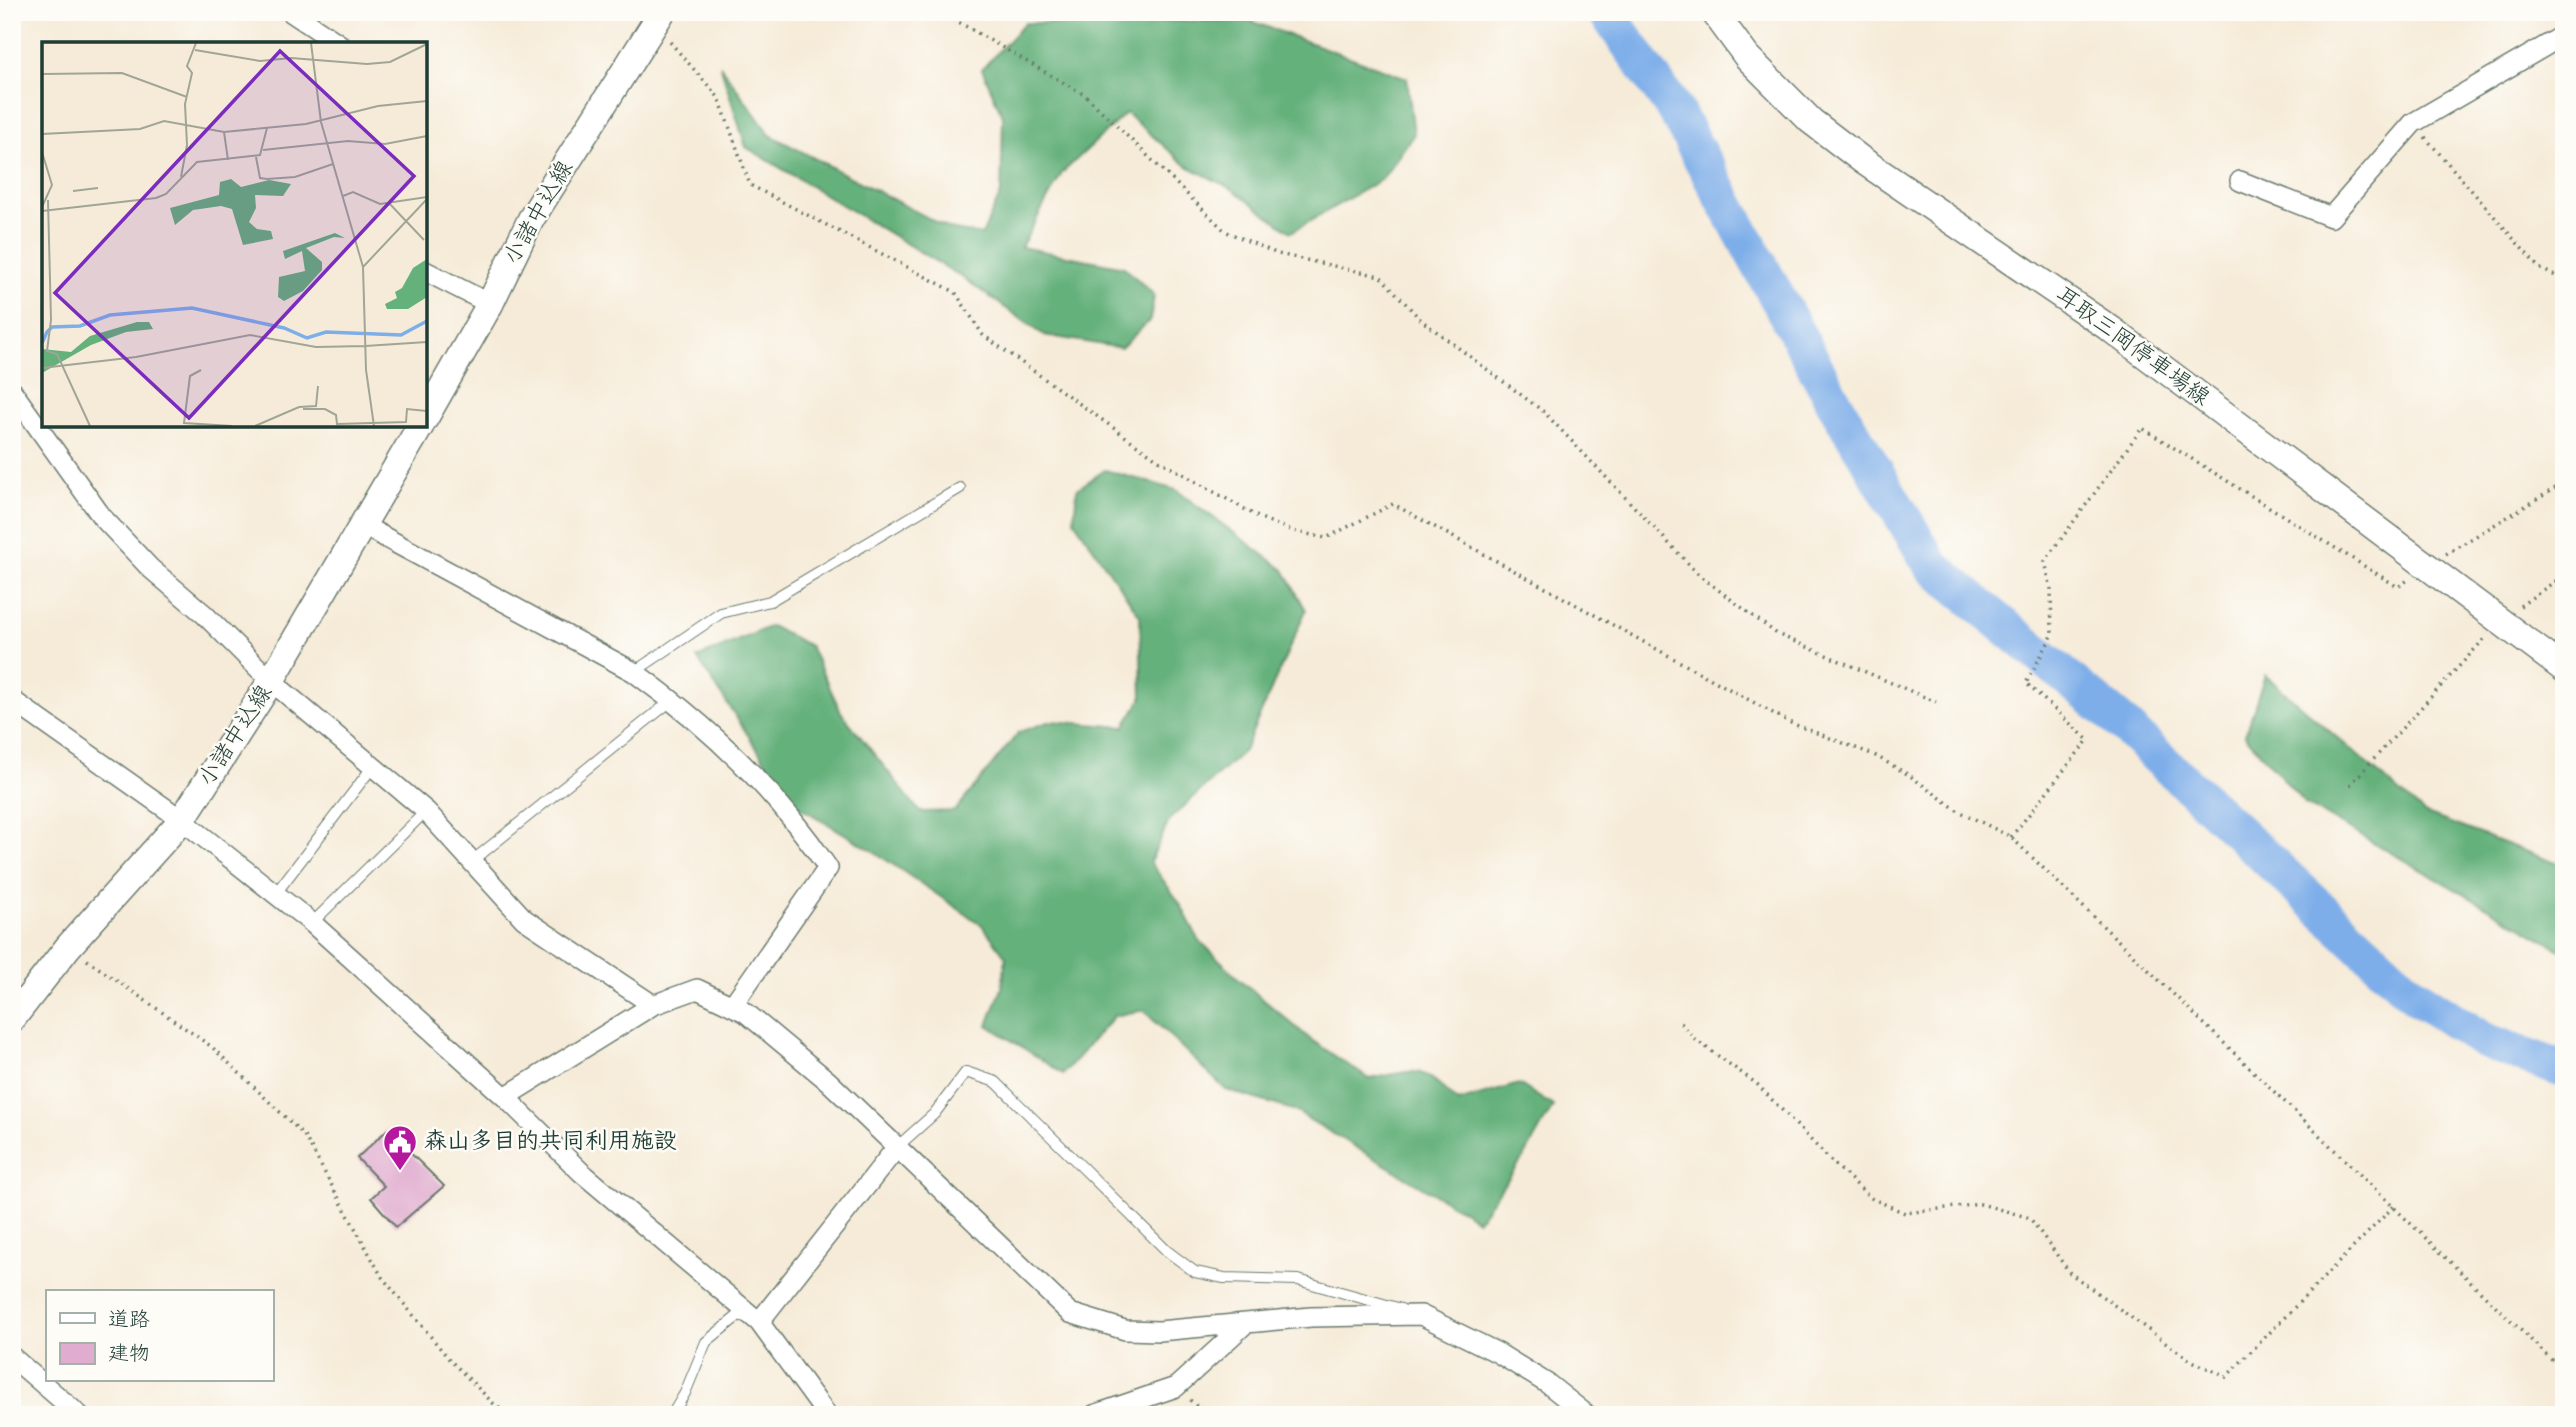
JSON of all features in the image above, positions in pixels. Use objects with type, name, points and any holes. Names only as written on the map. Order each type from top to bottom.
[{"type":"main road","name":"耳取三岡停車場線","points":[[1714,12],[1746,57],[1811,121],[1862,160],[2112,330],[2564,669]]},
{"type":"main road","name":"小諸中込線","points":[[427,414],[490,304],[530,219],[658,18]]},
{"type":"main road","name":"小諸中込線","points":[[12,1019],[68,947],[182,820],[271,681],[420,427]]},
{"type":"street","points":[[291,12],[336,42]]},
{"type":"street","points":[[2240,181],[2331,217],[2413,123],[2564,35]]},
{"type":"street","points":[[427,272],[490,304]]},
{"type":"street","points":[[12,391],[102,517],[150,568],[204,614],[271,681],[426,811],[524,919],[653,1005]]},
{"type":"street","points":[[364,526],[634,672],[673,700],[748,768],[797,821],[828,868],[732,1006]]},
{"type":"street","points":[[12,700],[182,820],[312,923],[505,1097],[581,1172],[759,1322],[827,1415]]},
{"type":"street","points":[[505,1097],[653,1005],[697,989],[745,1012],[828,1081],[1070,1312],[1125,1330],[1159,1331],[1311,1317],[1421,1315],[1498,1353],[1548,1384],[1587,1415]]},
{"type":"street","points":[[759,1322],[897,1147]]},
{"type":"street","points":[[1094,1415],[1176,1387],[1244,1324]]},
{"type":"street","points":[[12,1356],[79,1415]]},
{"type":"lane","points":[[634,672],[722,613],[770,601],[960,488]]},
{"type":"lane","points":[[471,862],[673,700]]},
{"type":"lane","points":[[276,893],[374,765]]},
{"type":"lane","points":[[312,923],[426,811]]},
{"type":"lane","points":[[897,1147],[934,1114],[966,1072],[996,1082],[1167,1251],[1195,1272],[1224,1278],[1298,1280],[1421,1315]]},
{"type":"lane","points":[[672,1415],[685,1393],[706,1342],[739,1315],[759,1322]]},
{"type":"path","points":[[941,12],[1085,95],[1225,231],[1278,254],[1380,276],[1420,320],[1544,412],[1700,576],[1777,634],[1936,702]]},
{"type":"path","points":[[658,18],[719,98],[750,185],[956,292],[983,335],[1157,459],[1258,517],[1293,531],[1326,538],[1393,504],[1791,723],[1874,755],[1909,775],[1957,810],[2011,837],[2564,1371]]},
{"type":"path","points":[[2413,123],[2539,268],[2564,280]]},
{"type":"path","points":[[2011,837],[2088,740],[2026,683],[2052,636],[2051,589],[2045,561],[2142,428],[2398,587],[2428,565],[2564,483]]},
{"type":"path","points":[[2350,785],[2502,620],[2564,575]]},
{"type":"path","points":[[68,947],[212,1047],[304,1135],[382,1277],[449,1359],[495,1405],[510,1415]]},
{"type":"path","points":[[1681,1023],[1696,1040],[1757,1084],[1830,1160],[1871,1198],[1905,1213],[1980,1204],[2030,1218],[2070,1273],[2190,1360],[2226,1377],[2394,1206]]},
{"type":"green space","points":[[1248,20],[1407,78],[1414,134],[1382,179],[1291,232],[1232,189],[1187,166],[1126,113],[1062,173],[1021,247],[1124,267],[1154,295],[1150,320],[1121,348],[1044,335],[960,276],[746,147],[720,65],[770,135],[949,229],[982,235],[1001,193],[1003,117],[982,69],[1025,23]]},
{"type":"green space","points":[[1105,470],[1176,490],[1284,570],[1306,610],[1244,751],[1170,819],[1150,862],[1179,902],[1199,940],[1239,979],[1310,1039],[1369,1079],[1418,1072],[1435,1081],[1458,1102],[1519,1084],[1553,1106],[1524,1157],[1478,1220],[1293,1110],[1226,1090],[1143,1010],[1114,1016],[1063,1074],[988,1025],[1002,988],[1006,957],[982,925],[873,851],[793,803],[697,658],[771,626],[810,646],[841,712],[920,812],[955,811],[1019,732],[1051,721],[1124,727],[1142,698],[1140,616],[1074,520],[1077,489]]},
{"type":"green space","points":[[2265,675],[2424,813],[2564,866],[2564,951],[2305,804],[2245,735]]},
{"type":"building","name":"森山多目的共同利用施設","points":[[387,1130],[444,1186],[396,1227],[371,1198],[384,1186],[357,1158]]},
{"type":"waterway","points":[[1606,12],[1675,110],[1838,409],[1932,566],[2117,719],[2410,992],[2483,1040],[2564,1070]]},
{"type":"place","name":"森山多目的共同利用施設","points":[[400,1172]]}]
